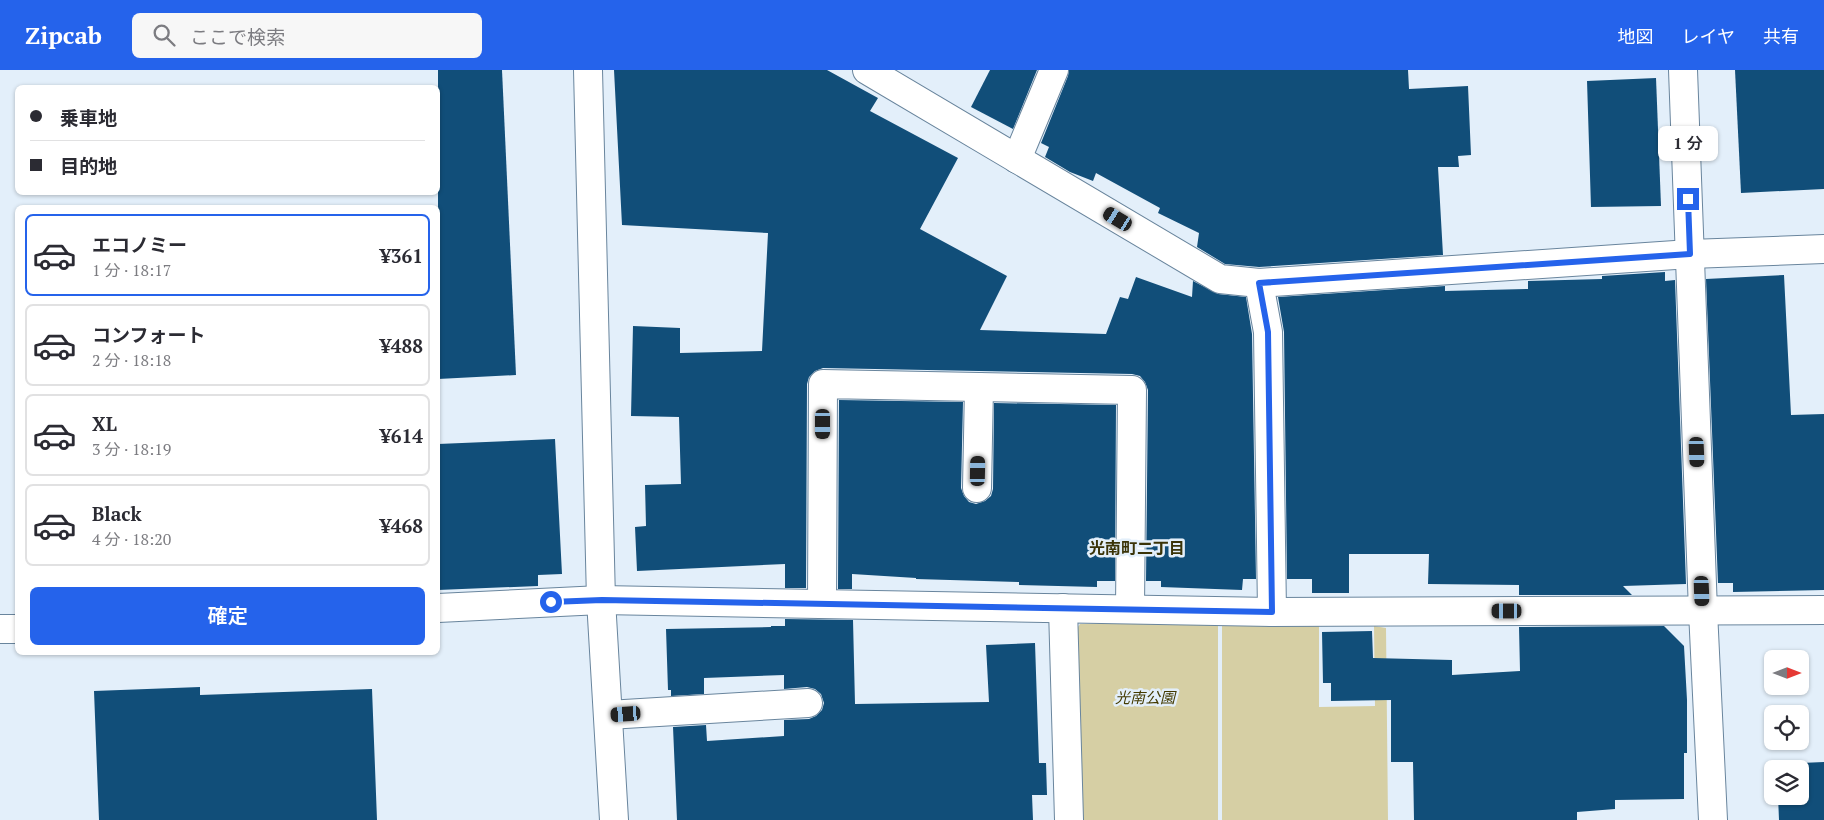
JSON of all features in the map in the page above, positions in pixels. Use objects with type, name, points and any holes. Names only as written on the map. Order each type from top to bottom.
[{"type":"street","points":[[588,70],[602,600],[614,820]]},
{"type":"street","points":[[867,70],[1220,279],[1259,283],[1690,254],[1824,249]]},
{"type":"street","points":[[1017,159],[1054,70]]},
{"type":"street","points":[[1683,70],[1703,611],[1713,820]]},
{"type":"street","points":[[1259,283],[1268,332],[1272,612]]},
{"type":"street","points":[[822,604],[823,384],[1132,390],[1130,609]]},
{"type":"street","points":[[977,488],[979,387]]},
{"type":"street","points":[[440,608],[602,600],[1272,612],[1824,610]]},
{"type":"street","points":[[1063,608],[1069,820]]},
{"type":"street","points":[[0,629],[15,628]]},
{"type":"street","points":[[608,715],[808,703]]},
{"type":"green space","points":[[1222,618],[1319,620],[1319,707],[1375,706],[1374,626],[1386,628],[1388,820],[1222,820]]},
{"type":"green space","name":"光南公園","points":[[1218,621],[1218,820],[1079,820],[1069,640],[1080,624]]},
{"type":"building","points":[[438,70],[502,70],[516,375],[440,379],[440,205],[438,205],[438,195],[440,195],[440,85],[438,85]]},
{"type":"building","points":[[614,70],[827,70],[878,98],[870,111],[958,158],[920,229],[1007,276],[980,330],[1106,334],[1120,297],[1128,299],[1136,277],[1192,297],[1193,281],[1218,294],[1246,297],[1252,334],[1256,579],[1243,579],[1242,590],[1161,587],[1161,581],[1146,581],[1148,390],[1140,376],[1132,374],[823,368],[815,371],[809,377],[807,384],[806,588],[785,588],[785,564],[637,571],[635,527],[646,526],[645,485],[681,484],[679,417],[631,416],[633,326],[680,328],[680,353],[762,351],[768,233],[622,225]]},
{"type":"building","points":[[990,70],[1037,70],[1013,129],[971,107]]},
{"type":"building","points":[[1069,70],[1408,70],[1409,89],[1468,86],[1471,155],[1458,156],[1459,167],[1438,167],[1443,255],[1259,267],[1225,264],[1197,247],[1199,233],[1158,213],[1160,208],[1096,173],[1093,181],[1070,172],[1045,157],[1049,147],[1041,143]]},
{"type":"building","points":[[1735,70],[1824,70],[1824,189],[1741,193]]},
{"type":"building","points":[[1656,78],[1661,206],[1591,207],[1587,81]]},
{"type":"building","points":[[1665,272],[1665,281],[1675,280],[1686,584],[1623,586],[1632,595],[1519,595],[1519,585],[1428,584],[1429,554],[1349,554],[1349,593],[1312,593],[1312,579],[1287,579],[1284,332],[1278,297],[1445,286],[1445,291],[1528,289],[1528,281],[1602,279],[1602,276]]},
{"type":"building","points":[[1784,275],[1791,415],[1824,414],[1824,590],[1733,592],[1733,583],[1718,583],[1706,279]]},
{"type":"building","points":[[839,400],[963,402],[961,488],[969,502],[976,504],[985,501],[991,496],[993,489],[994,403],[1116,405],[1115,581],[1097,581],[1097,587],[1019,585],[1019,582],[916,579],[852,574],[852,589],[838,589]]},
{"type":"building","points":[[555,439],[562,574],[538,575],[538,586],[440,590],[440,444]]},
{"type":"building","points":[[785,619],[853,620],[855,704],[989,702],[986,645],[1035,643],[1039,763],[1046,763],[1047,795],[1032,795],[1033,820],[677,820],[673,727],[706,725],[707,741],[784,736],[784,720],[809,719],[816,716],[822,710],[824,703],[821,694],[815,689],[807,687],[784,689],[784,675],[704,678],[704,694],[671,696],[671,690],[668,690],[666,629],[785,626]]},
{"type":"building","points":[[1664,626],[1684,646],[1687,753],[1684,753],[1684,799],[1615,800],[1615,809],[1577,812],[1577,820],[1414,820],[1413,762],[1391,762],[1391,700],[1331,701],[1331,683],[1323,683],[1322,632],[1372,631],[1373,658],[1452,660],[1452,675],[1520,671],[1519,627]]},
{"type":"building","points":[[200,687],[200,695],[372,689],[377,820],[99,820],[94,691]]},
{"type":"building","points":[[1824,762],[1824,820],[1779,820],[1778,805],[1809,805],[1809,763]]},
{"type":"district","name":"光南町二丁目","points":[[1137,548]]},
{"type":"route","points":[[551,602],[602,600],[1272,612],[1268,332],[1259,283],[1690,254],[1688,199]]}]
